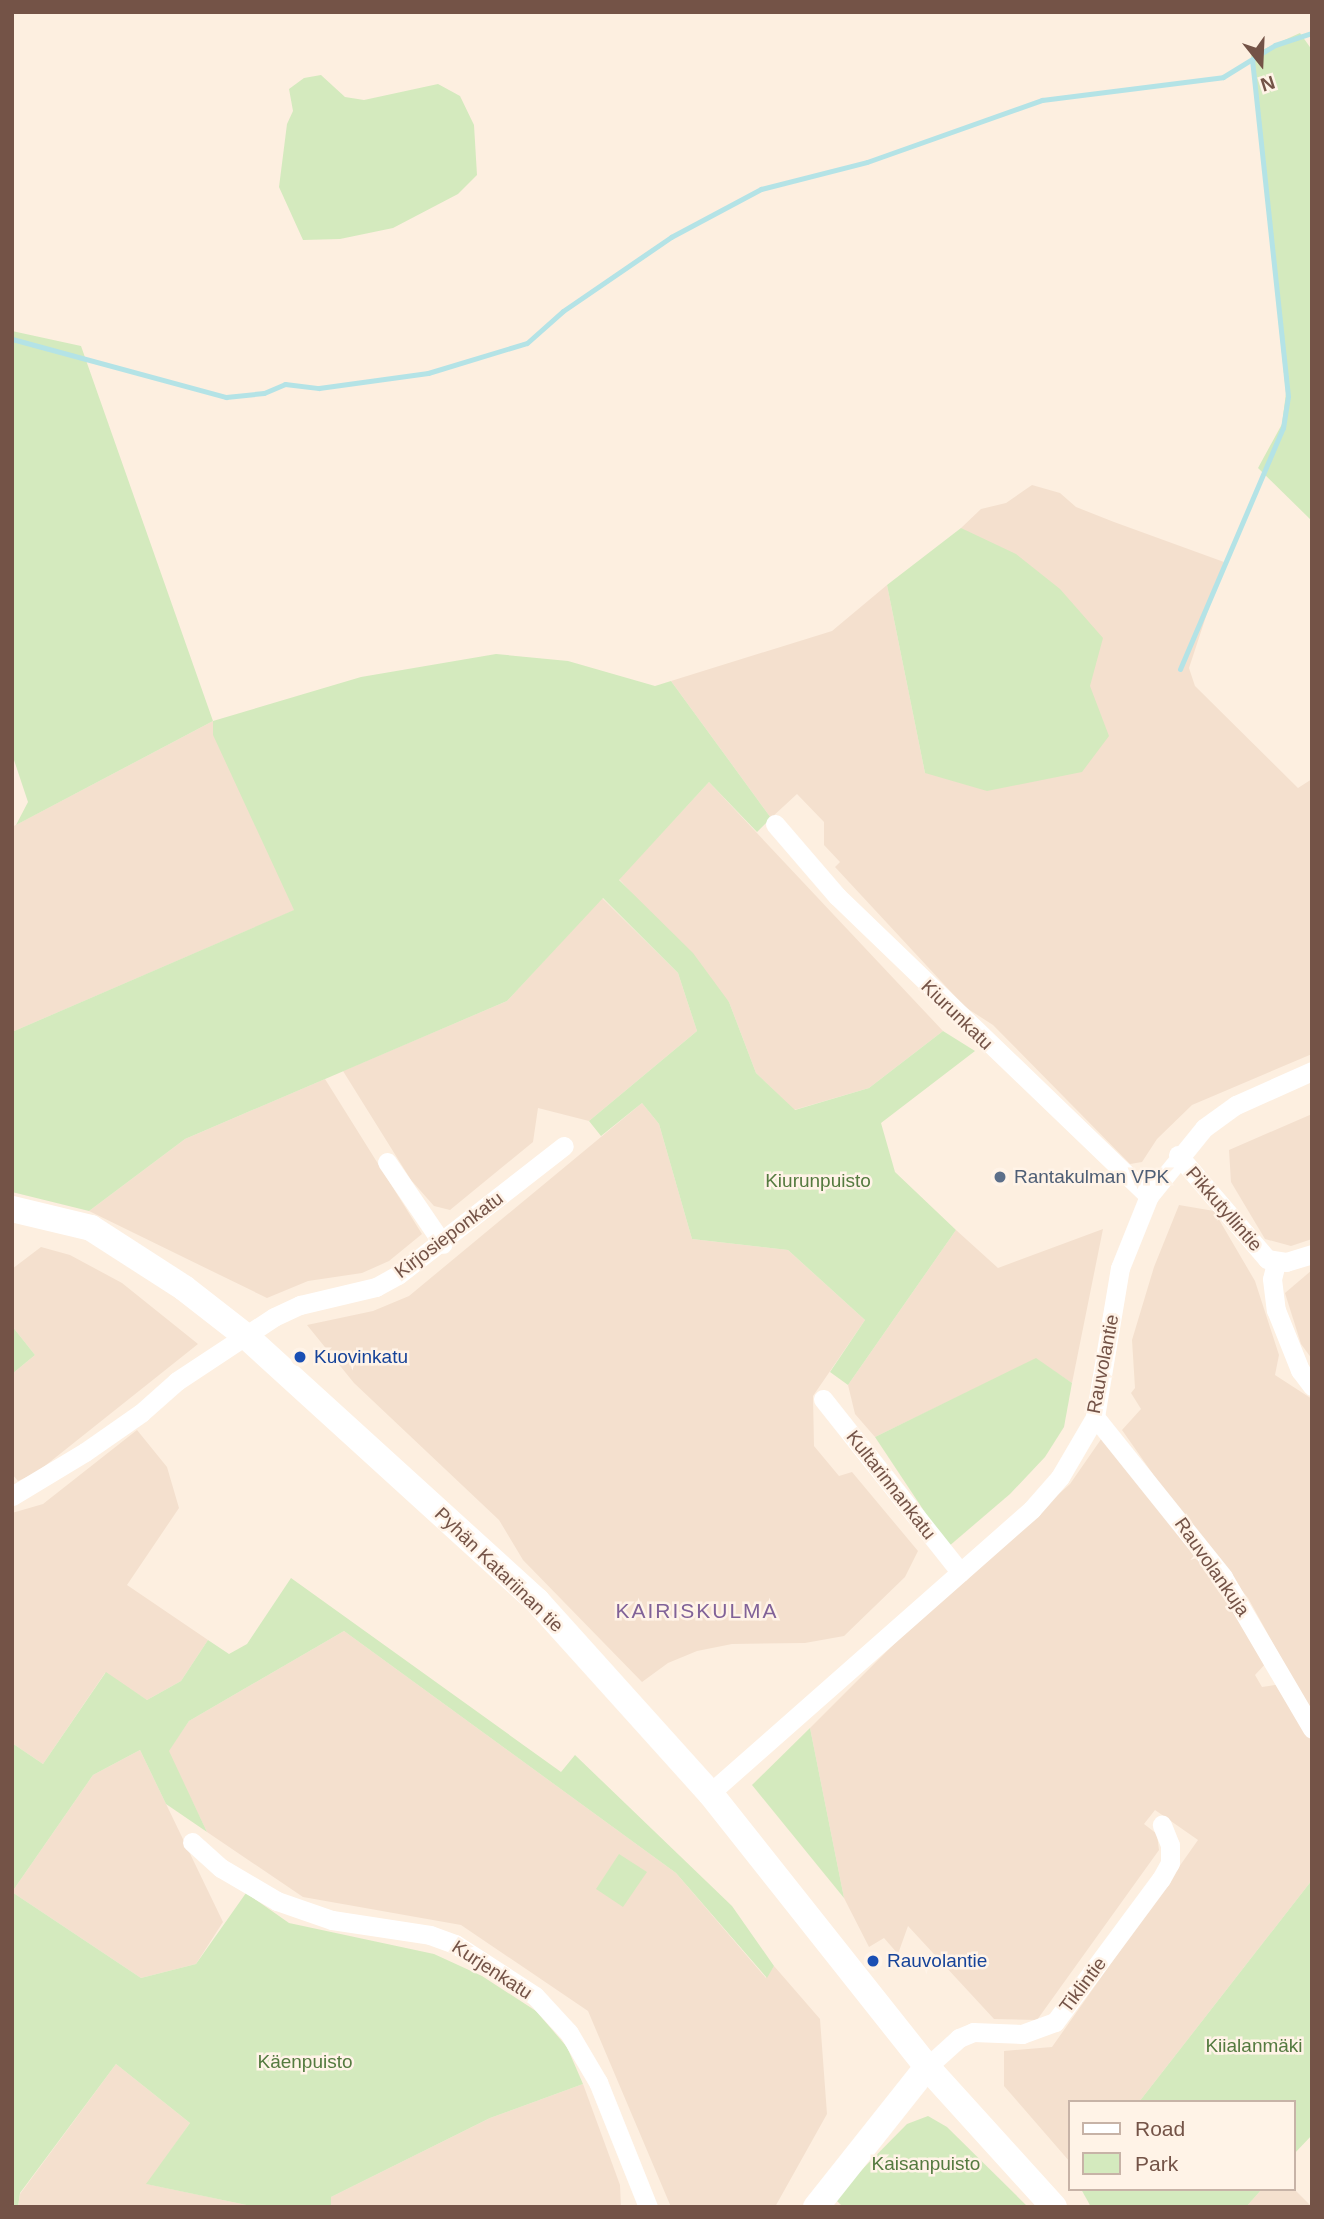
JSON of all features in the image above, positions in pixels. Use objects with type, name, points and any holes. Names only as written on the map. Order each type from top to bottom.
[{"type":"street","name":"Kiurunkatu","points":[[775,824],[836,896],[1149,1196]]},
{"type":"street","name":"Rauvolantie","points":[[710,1793],[1032,1509],[1060,1477],[1095,1417],[1120,1268],[1149,1196],[1178,1155],[1204,1128],[1236,1105],[1312,1071]]},
{"type":"street","name":"Kirjosieponkatu","points":[[248,1338],[274,1317],[300,1305],[376,1287],[443,1244],[564,1146]]},
{"type":"street","name":"Pikkutyllintie","points":[[1178,1155],[1276,1263],[1312,1254]]},
{"type":"street","points":[[387,1162],[443,1244]]},
{"type":"street","name":"Pyhän Katariinan tie","points":[[12,1209],[91,1228],[184,1288],[248,1338],[537,1601],[710,1793],[928,2067],[1055,2207]]},
{"type":"street","points":[[1276,1263],[1272,1279],[1276,1310],[1300,1370],[1312,1386]]},
{"type":"street","points":[[12,1496],[85,1452],[141,1413],[177,1381],[248,1338]]},
{"type":"street","name":"Kultarinnankatu","points":[[823,1399],[960,1572]]},
{"type":"street","name":"Rauvolankuja","points":[[1095,1417],[1223,1577],[1312,1729]]},
{"type":"street","name":"Tiklintie","points":[[928,2067],[959,2038],[972,2032],[1022,2034],[1055,2022],[1170,1863],[1170,1845],[1162,1825]]},
{"type":"street","name":"Kurjenkatu","points":[[192,1842],[221,1868],[276,1900],[332,1920],[430,1935],[456,1944],[535,1997],[569,2033],[598,2082],[648,2207]]},
{"type":"street","points":[[816,2207],[928,2067]]},
{"type":"shaded area","points":[[1032,485],[1060,493],[1076,507],[1224,562],[1189,668],[1195,686],[1298,788],[1312,779],[1312,1054],[1192,1105],[1157,1139],[1142,1162],[1130,1164],[993,1025],[965,1007],[835,867],[840,862],[824,845],[824,822],[797,794],[771,818],[671,681],[832,631],[887,585],[925,773],[1081,771],[961,528],[981,509],[1006,503]]},
{"type":"shaded area","points":[[213,721],[214,735],[295,910],[12,1032],[12,827]]},
{"type":"shaded area","points":[[709,782],[943,1031],[869,1088],[794,1110],[756,1073],[729,1002],[619,879]]},
{"type":"shaded area","points":[[602,898],[678,973],[697,1031],[589,1121],[538,1108],[533,1142],[450,1210],[434,1206],[411,1180],[343,1071],[507,1001]]},
{"type":"shaded area","points":[[325,1079],[422,1234],[389,1261],[362,1273],[308,1281],[267,1298],[89,1211],[185,1139]]},
{"type":"shaded area","points":[[642,1103],[659,1124],[692,1239],[788,1250],[865,1320],[813,1396],[814,1446],[839,1476],[852,1472],[918,1551],[905,1577],[844,1636],[805,1643],[732,1644],[697,1651],[668,1663],[642,1682],[523,1560],[499,1520],[354,1383],[307,1325],[373,1311],[409,1296]]},
{"type":"shaded area","points":[[1312,1114],[1312,1239],[1291,1246],[1265,1239],[1231,1182],[1229,1150]]},
{"type":"shaded area","points":[[1179,1205],[1214,1211],[1255,1281],[1279,1355],[1275,1375],[1312,1399],[1312,1714],[1248,1598],[1188,1524],[1122,1430],[1141,1409],[1131,1393],[1135,1388],[1132,1340],[1154,1267]]},
{"type":"shaded area","points":[[1103,1229],[1072,1383],[1036,1359],[875,1437],[855,1414],[848,1385],[956,1230],[998,1268]]},
{"type":"shaded area","points":[[41,1247],[70,1255],[122,1283],[198,1344],[36,1473],[18,1481],[12,1474],[12,1374],[35,1355],[12,1326],[12,1269]]},
{"type":"shaded area","points":[[1312,1270],[1312,1359],[1301,1344],[1285,1293]]},
{"type":"shaded area","points":[[137,1430],[167,1467],[179,1508],[127,1585],[208,1640],[181,1681],[147,1700],[105,1673],[43,1764],[12,1743],[12,1513],[43,1504]]},
{"type":"shaded area","points":[[1104,1435],[1211,1576],[1268,1661],[1255,1675],[1262,1687],[1281,1684],[1312,1740],[1312,1880],[1141,2100],[1068,2100],[1068,2160],[1004,2086],[1004,2051],[1052,2047],[1198,1840],[1155,1810],[1144,1824],[1157,1834],[1159,1850],[1037,2020],[994,2019],[908,1926],[898,1954],[884,1938],[869,1947],[844,1898],[810,1728],[918,1620],[1070,1484]]},
{"type":"shaded area","points":[[344,1631],[676,1873],[766,1978],[774,1966],[820,2019],[827,2114],[775,2207],[671,2207],[588,2011],[461,1925],[303,1897],[207,1832],[168,1751],[189,1721]]},
{"type":"shaded area","points":[[140,1750],[223,1922],[196,1964],[141,1978],[12,1892],[93,1775]]},
{"type":"shaded area","points":[[116,2064],[190,2123],[147,2184],[256,2207],[18,2207],[20,2194]]},
{"type":"shaded area","points":[[583,2084],[620,2185],[621,2207],[331,2207],[331,2197],[490,2118]]},
{"type":"shaded area","points":[[1260,2191],[1296,2191],[1312,2207],[1246,2207]]},
{"type":"green space","points":[[1300,33],[1312,50],[1312,521],[1258,468],[1282,424],[1286,393],[1251,55]]},
{"type":"green space","points":[[321,75],[345,97],[364,100],[438,84],[460,96],[474,125],[477,175],[458,194],[393,228],[340,239],[303,240],[279,187],[287,124],[293,111],[289,89],[304,78]]},
{"type":"green space","points":[[12,331],[81,346],[213,721],[16,825],[28,802],[12,754]]},
{"type":"green space","points":[[961,528],[1016,554],[1060,589],[1103,638],[1090,686],[1109,736],[1082,772],[987,791],[925,773],[887,585]]},
{"type":"green space","name":"Kiurunpuisto","points":[[496,654],[568,661],[655,686],[671,681],[771,818],[757,832],[709,782],[619,880],[693,953],[729,1002],[756,1073],[795,1110],[869,1088],[943,1031],[975,1051],[881,1123],[895,1172],[956,1230],[848,1385],[830,1372],[865,1320],[788,1250],[692,1239],[659,1124],[642,1103],[601,1136],[589,1121],[697,1031],[678,973],[603,898],[507,1001],[185,1139],[89,1211],[12,1192],[12,1032],[294,910],[213,735],[213,721],[361,677]]},
{"type":"green space","points":[[12,1326],[35,1355],[12,1374]]},
{"type":"green space","points":[[1036,1358],[1072,1383],[1064,1427],[1045,1457],[1010,1494],[948,1547],[875,1437]]},
{"type":"green space","points":[[291,1578],[561,1772],[575,1755],[732,1906],[774,1966],[767,1978],[676,1873],[344,1631],[189,1721],[169,1751],[207,1832],[166,1804],[140,1750],[93,1775],[12,1892],[12,1743],[43,1764],[106,1672],[147,1700],[181,1681],[208,1640],[229,1654],[247,1644]]},
{"type":"green space","points":[[810,1728],[844,1898],[752,1785]]},
{"type":"green space","points":[[619,1854],[647,1872],[623,1907],[596,1889]]},
{"type":"green space","name":"Kiialanmäki","points":[[1312,1880],[1312,2135],[1296,2152],[1296,2100],[1141,2100]]},
{"type":"green space","name":"Käenpuisto","points":[[12,1892],[141,1978],[196,1964],[246,1893],[289,1923],[434,1954],[482,1976],[536,2011],[567,2047],[583,2084],[490,2118],[331,2197],[331,2207],[256,2207],[146,2184],[190,2123],[116,2064],[20,2193],[18,2207],[12,2207]]},
{"type":"green space","name":"Kaisanpuisto","points":[[928,2116],[947,2127],[1028,2207],[843,2207],[834,2198],[907,2124]]},
{"type":"green space","points":[[1082,2191],[1260,2191],[1246,2207],[1091,2207]]},
{"type":"waterway","points":[[12,339],[226,397],[264,393],[285,384],[319,388],[428,373],[527,343],[563,311],[671,237],[761,189],[867,162],[1042,100],[1223,77],[1275,45],[1312,33]]},
{"type":"waterway","points":[[1180,669],[1283,428],[1288,396],[1252,61]]},
{"type":"place","name":"Rantakulman VPK","points":[[1000,1177]]},
{"type":"place","name":"Kuovinkatu","points":[[300,1357]]},
{"type":"place","name":"Rauvolantie","points":[[873,1961]]},
{"type":"district","name":"KAIRISKULMA","points":[[697,1611]]}]
